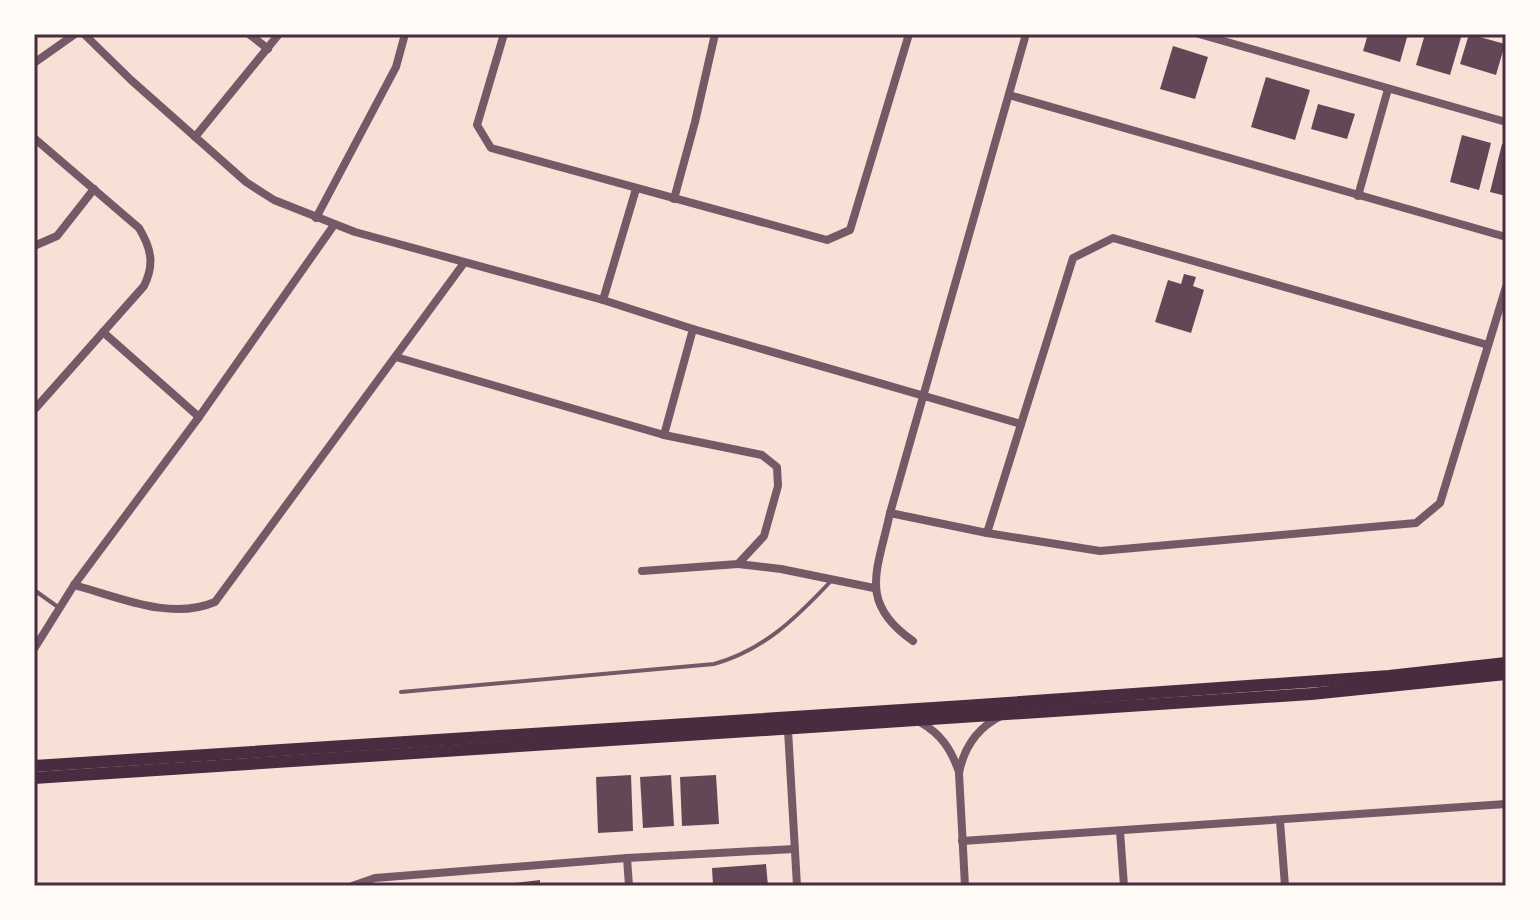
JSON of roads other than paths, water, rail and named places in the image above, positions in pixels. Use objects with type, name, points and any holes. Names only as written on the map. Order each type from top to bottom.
[{"type":"main road","points":[[34,766],[964,706],[1389,676],[1506,663]]},
{"type":"main road","points":[[34,778],[1311,694],[1506,674]]},
{"type":"street","points":[[34,63],[75,34]]},
{"type":"street","points":[[84,34],[95,48],[246,182],[274,200],[316,218],[1021,424]]},
{"type":"street","points":[[249,34],[268,49]]},
{"type":"street","points":[[195,137],[279,34]]},
{"type":"street","points":[[316,218],[396,67],[405,34]]},
{"type":"street","points":[[504,34],[477,125],[491,148],[827,240],[850,230],[909,34]]},
{"type":"street","points":[[674,199],[715,34]]},
{"type":"street","points":[[913,641],[887,620],[874,588],[890,513],[1026,34]]},
{"type":"street","points":[[1199,34],[1506,122]]},
{"type":"street","points":[[1358,196],[1388,89]]},
{"type":"street","points":[[1009,95],[1506,237]]},
{"type":"street","points":[[34,138],[139,228],[152,257],[144,286],[34,410]]},
{"type":"street","points":[[34,246],[57,236],[94,189]]},
{"type":"street","points":[[603,300],[636,189]]},
{"type":"street","points":[[34,649],[74,585],[199,417],[334,225]]},
{"type":"street","points":[[987,533],[1073,258],[1113,238],[1488,345]]},
{"type":"street","points":[[74,585],[174,611],[191,610],[215,602],[464,263]]},
{"type":"street","points":[[890,513],[987,533],[1100,551],[1416,523],[1440,503],[1506,287]]},
{"type":"street","points":[[664,435],[693,329]]},
{"type":"street","points":[[103,332],[199,417]]},
{"type":"street","points":[[396,357],[664,435],[762,455],[777,467],[778,486],[764,536],[738,564]]},
{"type":"street","points":[[642,571],[738,564],[781,569],[874,588]]},
{"type":"street","points":[[959,773],[967,747],[975,736],[984,726],[1008,713]]},
{"type":"street","points":[[918,721],[930,727],[949,747],[959,773],[965,886]]},
{"type":"street","points":[[788,730],[797,886]]},
{"type":"street","points":[[962,841],[1506,804]]},
{"type":"street","points":[[1280,821],[1285,886]]},
{"type":"street","points":[[1120,831],[1124,886]]},
{"type":"street","points":[[352,886],[375,878],[627,858],[794,849]]},
{"type":"street","points":[[627,858],[629,886]]},
{"type":"lane","points":[[401,692],[714,664],[735,658],[772,637],[833,580]]},
{"type":"lane","points":[[34,590],[59,608]]}]
